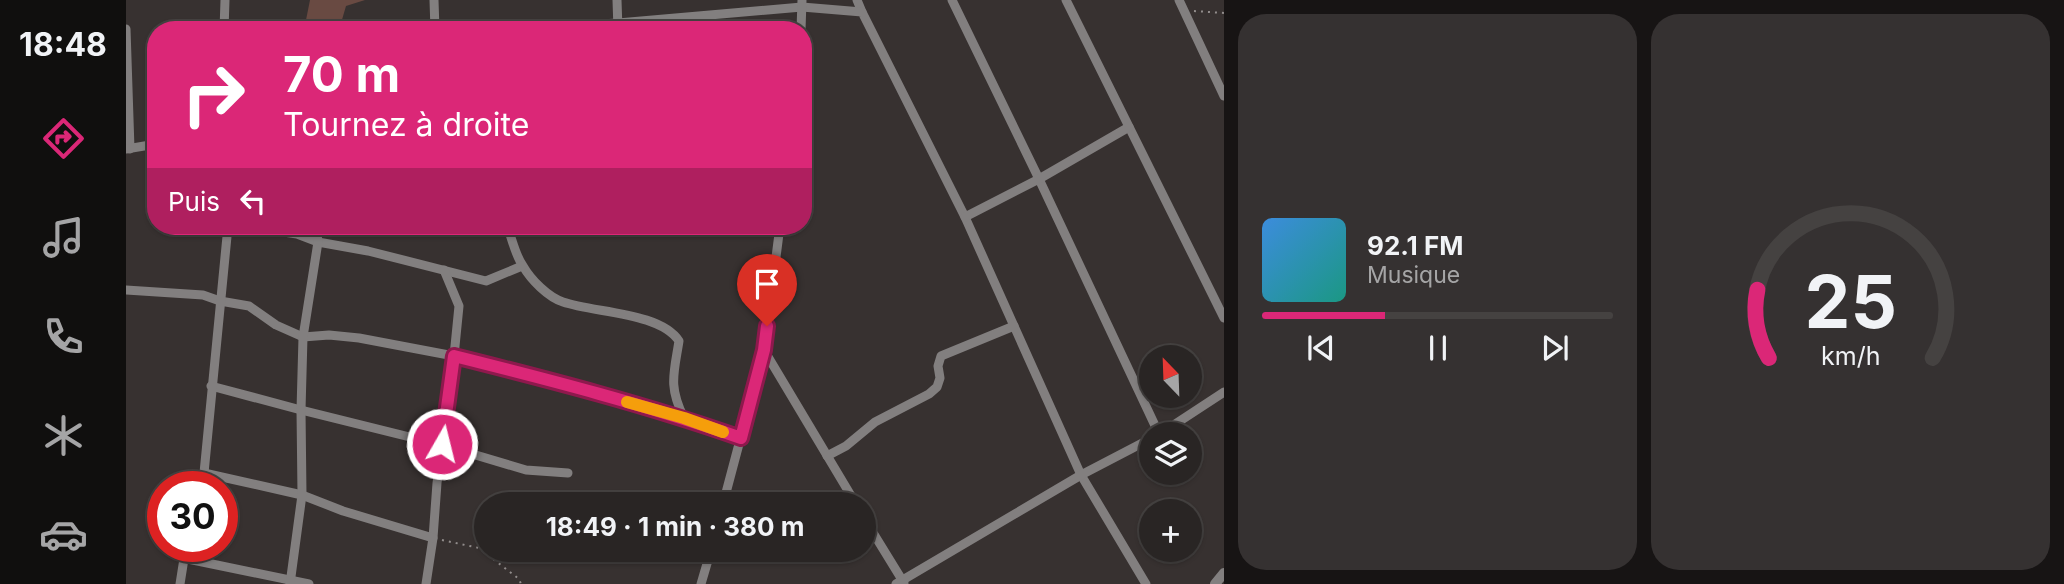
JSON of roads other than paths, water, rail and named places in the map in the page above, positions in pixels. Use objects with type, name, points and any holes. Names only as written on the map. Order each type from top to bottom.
[{"type":"street","points":[[224,21],[225,0]]},
{"type":"street","points":[[434,0],[435,21]]},
{"type":"street","points":[[617,0],[618,21]]},
{"type":"street","points":[[857,0],[965,217],[1081,475],[1146,584]]},
{"type":"street","points":[[952,0],[1154,422]]},
{"type":"street","points":[[1066,0],[1224,318]]},
{"type":"street","points":[[660,21],[802,4],[862,12]]},
{"type":"street","points":[[1181,5],[1224,96]]},
{"type":"street","points":[[126,29],[128,149],[147,146]]},
{"type":"street","points":[[965,217],[1039,179],[1129,127]]},
{"type":"street","points":[[204,471],[227,235]]},
{"type":"street","points":[[300,235],[318,242],[368,251],[486,281],[522,266]]},
{"type":"street","points":[[290,581],[302,495],[303,337],[317,235]]},
{"type":"street","points":[[510,235],[522,266],[545,291],[561,301],[658,323],[674,334],[679,341],[673,370],[674,391],[684,418]]},
{"type":"street","points":[[726,492],[764,350],[779,235]]},
{"type":"street","points":[[426,584],[459,306],[444,270]]},
{"type":"street","points":[[126,290],[203,295],[248,306],[276,325],[303,337],[329,335],[359,338],[454,356],[684,418],[741,438]]},
{"type":"street","points":[[827,456],[846,446],[875,422],[929,394],[937,387],[941,356],[1014,326]]},
{"type":"street","points":[[764,350],[849,492]]},
{"type":"street","points":[[211,386],[442,444],[526,470],[568,473]]},
{"type":"street","points":[[1178,422],[1224,392]]},
{"type":"street","points":[[876,539],[901,583],[1081,475],[1139,445]]},
{"type":"street","points":[[238,481],[302,495],[343,511],[433,538]]},
{"type":"street","points":[[180,584],[183,562]]},
{"type":"street","points":[[202,562],[309,584]]},
{"type":"street","points":[[701,584],[707,562]]},
{"type":"street","points":[[1215,584],[1224,573]]}]
